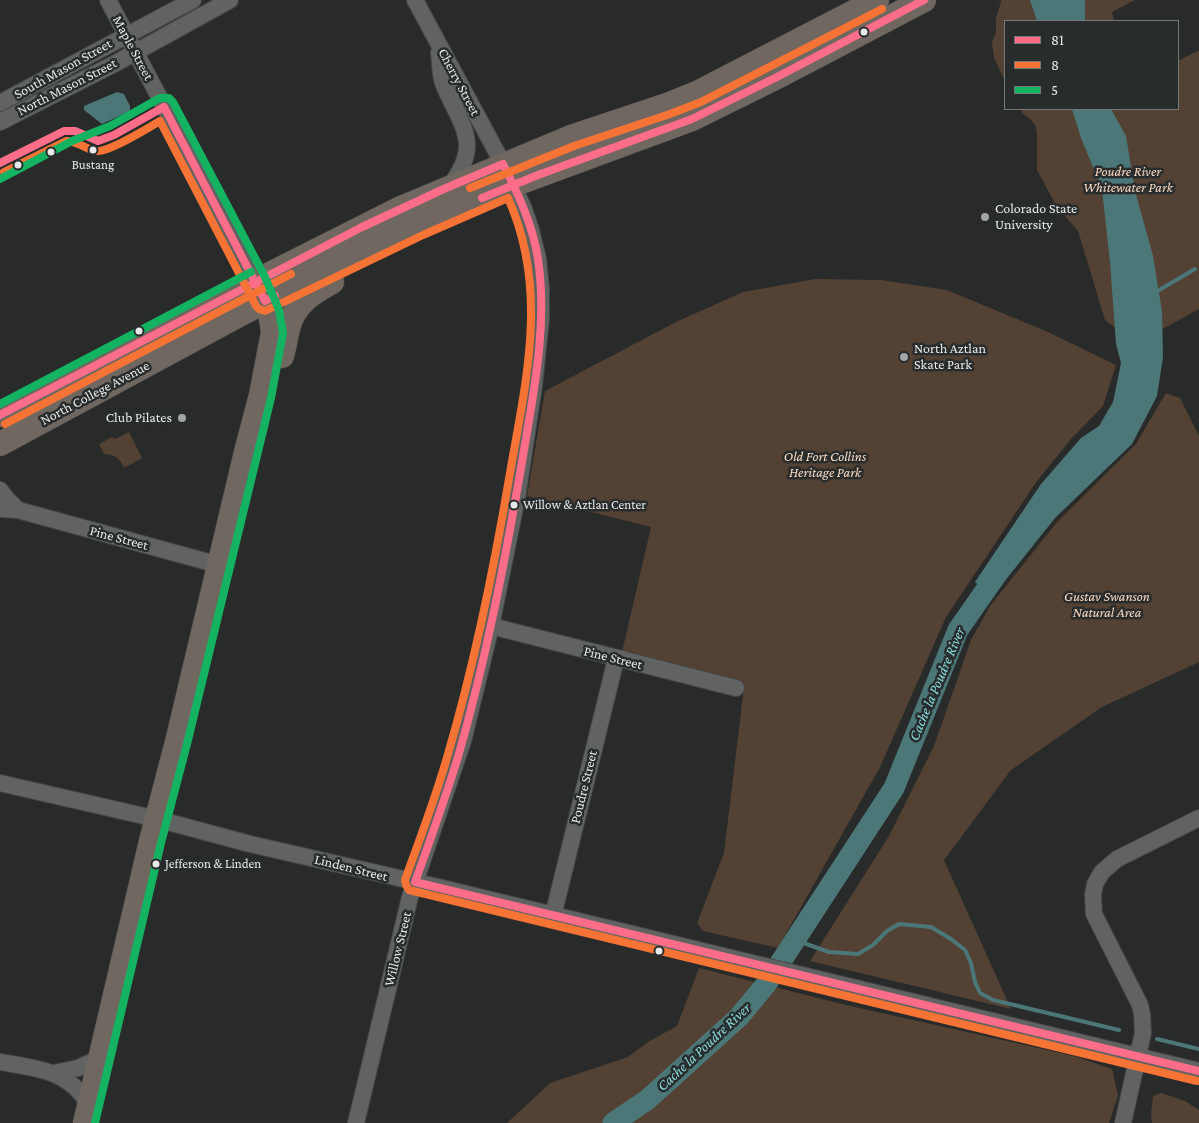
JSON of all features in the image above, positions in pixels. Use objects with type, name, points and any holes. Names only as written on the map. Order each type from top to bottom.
[{"type":"highway","name":"North College Avenue","points":[[3,445],[375,220],[448,187],[571,137],[697,93],[877,0]]},
{"type":"highway","name":"North College Avenue","points":[[0,415],[260,291],[377,245],[513,185],[692,119],[924,0]]},
{"type":"highway","points":[[262,395],[276,376],[289,325],[300,303],[312,293],[349,273],[377,245]]},
{"type":"highway","points":[[87,1114],[156,819],[262,395],[273,332],[270,313],[260,291]]},
{"type":"street","name":"Maple Street","points":[[108,0],[260,291]]},
{"type":"street","name":"South Mason Street","points":[[0,103],[193,0]]},
{"type":"street","name":"North Mason Street","points":[[0,122],[230,0]]},
{"type":"street","name":"Cherry Street","points":[[415,0],[503,164]]},
{"type":"street","points":[[438,42],[442,81],[463,125],[467,139],[463,165],[458,175],[448,187]]},
{"type":"street","name":"Willow Street","points":[[356,1123],[410,897],[463,740],[491,626],[517,498],[534,386],[541,319],[540,282],[535,244],[524,209],[503,164]]},
{"type":"street","points":[[0,490],[18,510]]},
{"type":"street","name":"Pine Street","points":[[0,509],[18,510],[220,565]]},
{"type":"street","name":"Pine Street","points":[[491,626],[736,688]]},
{"type":"street","name":"Poudre Street","points":[[553,916],[616,659]]},
{"type":"street","name":"Linden Street","points":[[0,783],[1199,1071]]},
{"type":"street","points":[[1123,1123],[1143,1033],[1142,1014],[1140,1005],[1094,914],[1093,895],[1095,884],[1102,872],[1117,859],[1199,818]]},
{"type":"street","points":[[54,1073],[78,1068],[100,1058]]},
{"type":"street","points":[[0,1062],[54,1073],[74,1086],[83,1095],[87,1114]]},
{"type":"green space","points":[[1001,0],[1135,0],[1112,12],[1114,20],[1004,20],[1004,79],[994,58],[992,42],[996,32],[996,18]]},
{"type":"green space","name":"Poudre River Whitewater Park","points":[[1199,50],[1199,309],[1146,338],[1126,336],[1105,320],[1078,231],[1057,207],[1037,170],[1037,134],[1035,125],[1021,110],[1179,110],[1179,60]]},
{"type":"green space","name":"Old Fort Collins Heritage Park","points":[[815,279],[881,280],[947,290],[1048,332],[1116,365],[1103,406],[1071,439],[1037,481],[946,617],[880,767],[778,948],[703,931],[697,923],[724,853],[744,687],[622,652],[651,527],[527,496],[545,391],[676,322],[743,292]]},
{"type":"green space","name":"Gustav Swanson Natural Area","points":[[1166,393],[1180,398],[1199,436],[1199,662],[1102,707],[1011,770],[944,860],[1011,1009],[810,961],[889,836],[934,746],[971,640],[990,606],[1057,522],[1136,444]]},
{"type":"green space","points":[[129,432],[142,458],[124,468],[116,457],[104,454],[99,444],[112,437],[115,439]]},
{"type":"green space","points":[[699,968],[846,1005],[1074,1056],[1112,1069],[1118,1096],[1109,1123],[507,1123],[550,1083],[628,1057],[648,1042],[677,1026]]},
{"type":"green space","points":[[1161,1093],[1185,1101],[1199,1110],[1199,1123],[1152,1123],[1153,1096]]},
{"type":"water","points":[[1030,0],[1085,0],[1085,20],[1037,20]]},
{"type":"water","points":[[117,92],[124,94],[130,106],[130,111],[102,124],[84,110],[84,106]]},
{"type":"water","points":[[1072,110],[1112,110],[1126,136],[1135,191],[1153,256],[1162,311],[1163,357],[1157,396],[1132,444],[1055,518],[992,597],[975,582],[1041,484],[1081,438],[1099,426],[1113,402],[1121,363],[1116,344],[1102,189],[1081,138]]},
{"type":"waterway","points":[[1154,293],[1195,269]]},
{"type":"waterway","name":"Cache la Poudre River","points":[[613,1123],[647,1100],[739,1017],[767,983],[894,788],[958,630],[1001,568]]},
{"type":"waterway","points":[[795,940],[829,952],[858,954],[873,945],[887,931],[899,924],[931,927],[965,950],[980,993],[993,1000],[1119,1030]]},
{"type":"waterway","points":[[1157,1039],[1199,1049]]},
{"type":"transit line","name":"81","points":[[482,198],[538,175],[692,119],[924,0]]},
{"type":"transit line","name":"8","points":[[470,188],[574,146],[701,102],[882,9]]},
{"type":"transit line","name":"5","points":[[0,179],[72,141],[110,126],[160,98],[169,98],[173,102],[265,277],[279,310],[283,333],[271,398],[161,843],[95,1123]]},
{"type":"transit line","name":"81","points":[[0,163],[64,131],[75,131],[98,141],[114,135],[164,107],[265,301],[275,296]]},
{"type":"transit line","name":"8","points":[[4,172],[66,141],[74,142],[92,150],[102,151],[160,121],[256,306],[265,311],[423,235],[508,198],[521,232],[528,266],[531,300],[530,335],[522,404],[497,544],[475,650],[443,770],[405,880],[409,890],[1197,1081]]},
{"type":"transit line","name":"81","points":[[0,415],[362,227],[503,164],[529,222],[536,246],[541,284],[538,361],[509,536],[477,684],[458,757],[415,882],[1199,1071]]},
{"type":"transit line","name":"5","points":[[0,404],[251,272]]},
{"type":"transit line","name":"8","points":[[5,424],[291,274]]},
{"type":"place","name":"Bustang","points":[[93,150]]},
{"type":"place","name":"Colorado State University","points":[[985,217]]},
{"type":"place","name":"North Aztlan Skate Park","points":[[904,357]]},
{"type":"place","name":"Club Pilates","points":[[182,418]]},
{"type":"place","name":"Willow & Aztlan Center","points":[[514,505]]},
{"type":"place","name":"Jefferson & Linden","points":[[156,864]]}]
